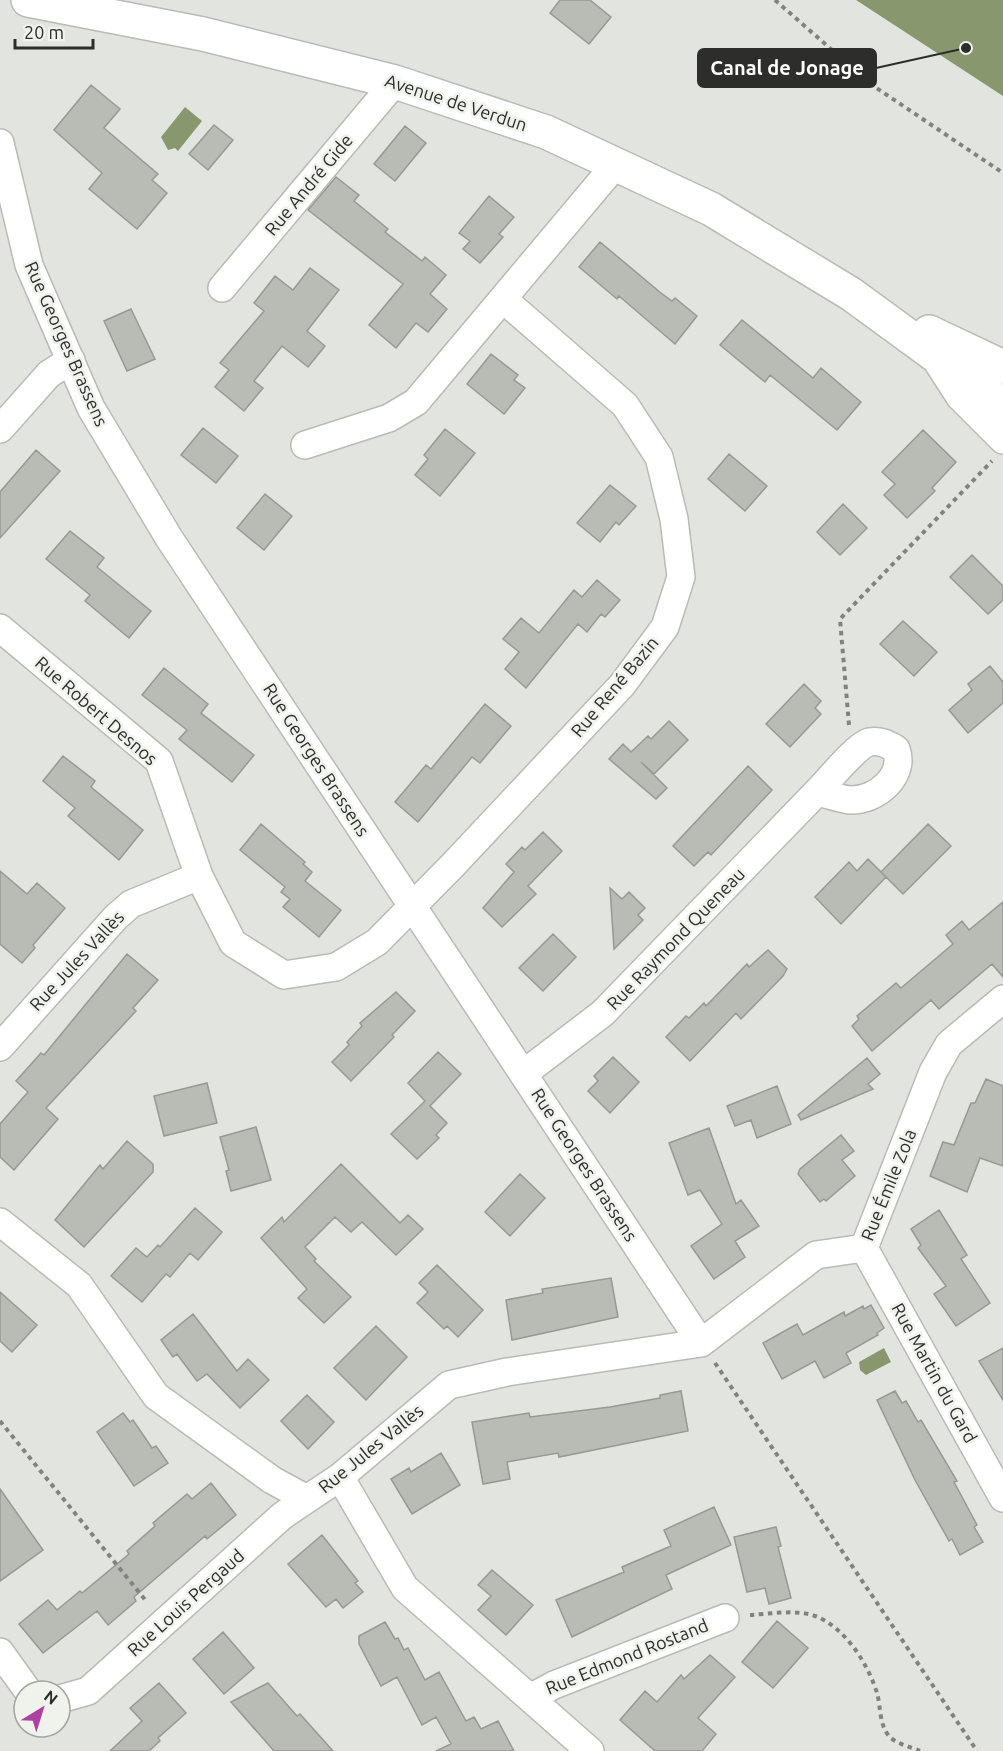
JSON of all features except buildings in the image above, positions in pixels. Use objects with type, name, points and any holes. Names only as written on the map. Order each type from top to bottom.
[{"type":"main road","name":"Avenue de Verdun","points":[[28,0],[203,34],[395,82],[546,132],[711,209],[851,294],[1003,405]]},
{"type":"main road","name":"Avenue de Verdun","points":[[851,294],[1003,367]]},
{"type":"street","name":"Rue André Gide","points":[[222,288],[395,82]]},
{"type":"street","name":"Rue Georges Brassens","points":[[0,142],[29,265],[92,408],[169,538],[701,1342]]},
{"type":"street","points":[[305,445],[389,418],[416,402],[616,164]]},
{"type":"street","name":"Rue René Bazin","points":[[411,905],[453,865],[622,685],[665,627],[681,577],[674,519],[659,457],[625,405],[503,299]]},
{"type":"street","points":[[930,352],[999,449]]},
{"type":"street","points":[[0,429],[49,374],[70,360]]},
{"type":"street","name":"Rue Robert Desnos","points":[[0,628],[159,761],[199,876],[233,942],[284,975],[336,967],[377,942],[411,905]]},
{"type":"street","name":"Rue Raymond Queneau","points":[[524,1074],[603,1013],[851,757],[867,743],[882,741],[896,749],[900,759],[897,772],[887,785],[870,796],[851,800],[818,792]]},
{"type":"street","name":"Rue Jules Vallès","points":[[4,1032],[131,904],[199,876]]},
{"type":"street","name":"Rue Émile Zola","points":[[701,1342],[816,1255],[864,1248],[933,1072],[949,1044],[1003,999]]},
{"type":"street","name":"Rue Jules Vallès","points":[[0,1222],[79,1285],[156,1396],[272,1480],[307,1499],[340,1477],[449,1385],[507,1372],[701,1342]]},
{"type":"street","name":"Rue Martin du Gard","points":[[864,1248],[1003,1498]]},
{"type":"street","name":"Rue Edmond Rostand","points":[[340,1477],[405,1588],[590,1751]]},
{"type":"street","name":"Rue Louis Pergaud","points":[[72,1696],[88,1691],[165,1624],[282,1516],[307,1499]]},
{"type":"street","name":"Rue Edmond Rostand","points":[[530,1698],[554,1684],[725,1618]]},
{"type":"street","points":[[0,1652],[19,1679]]},
{"type":"path","points":[[775,0],[872,85],[1003,172]]},
{"type":"path","points":[[851,757],[840,619],[999,449]]},
{"type":"path","points":[[701,1342],[977,1751]]},
{"type":"path","points":[[0,1421],[165,1624]]},
{"type":"path","points":[[725,1618],[780,1613],[813,1615],[831,1625],[861,1659],[877,1694],[883,1724],[890,1737],[920,1751]]},
{"type":"shaded area","points":[[856,0],[1003,0],[1003,96]]},
{"type":"shaded area","points":[[185,107],[202,121],[178,151],[175,148],[168,150],[161,137]]},
{"type":"shaded area","points":[[884,1348],[891,1362],[866,1375],[860,1370],[859,1362]]},
{"type":"place","name":"Canal de Jonage","points":[[966,48]]}]
